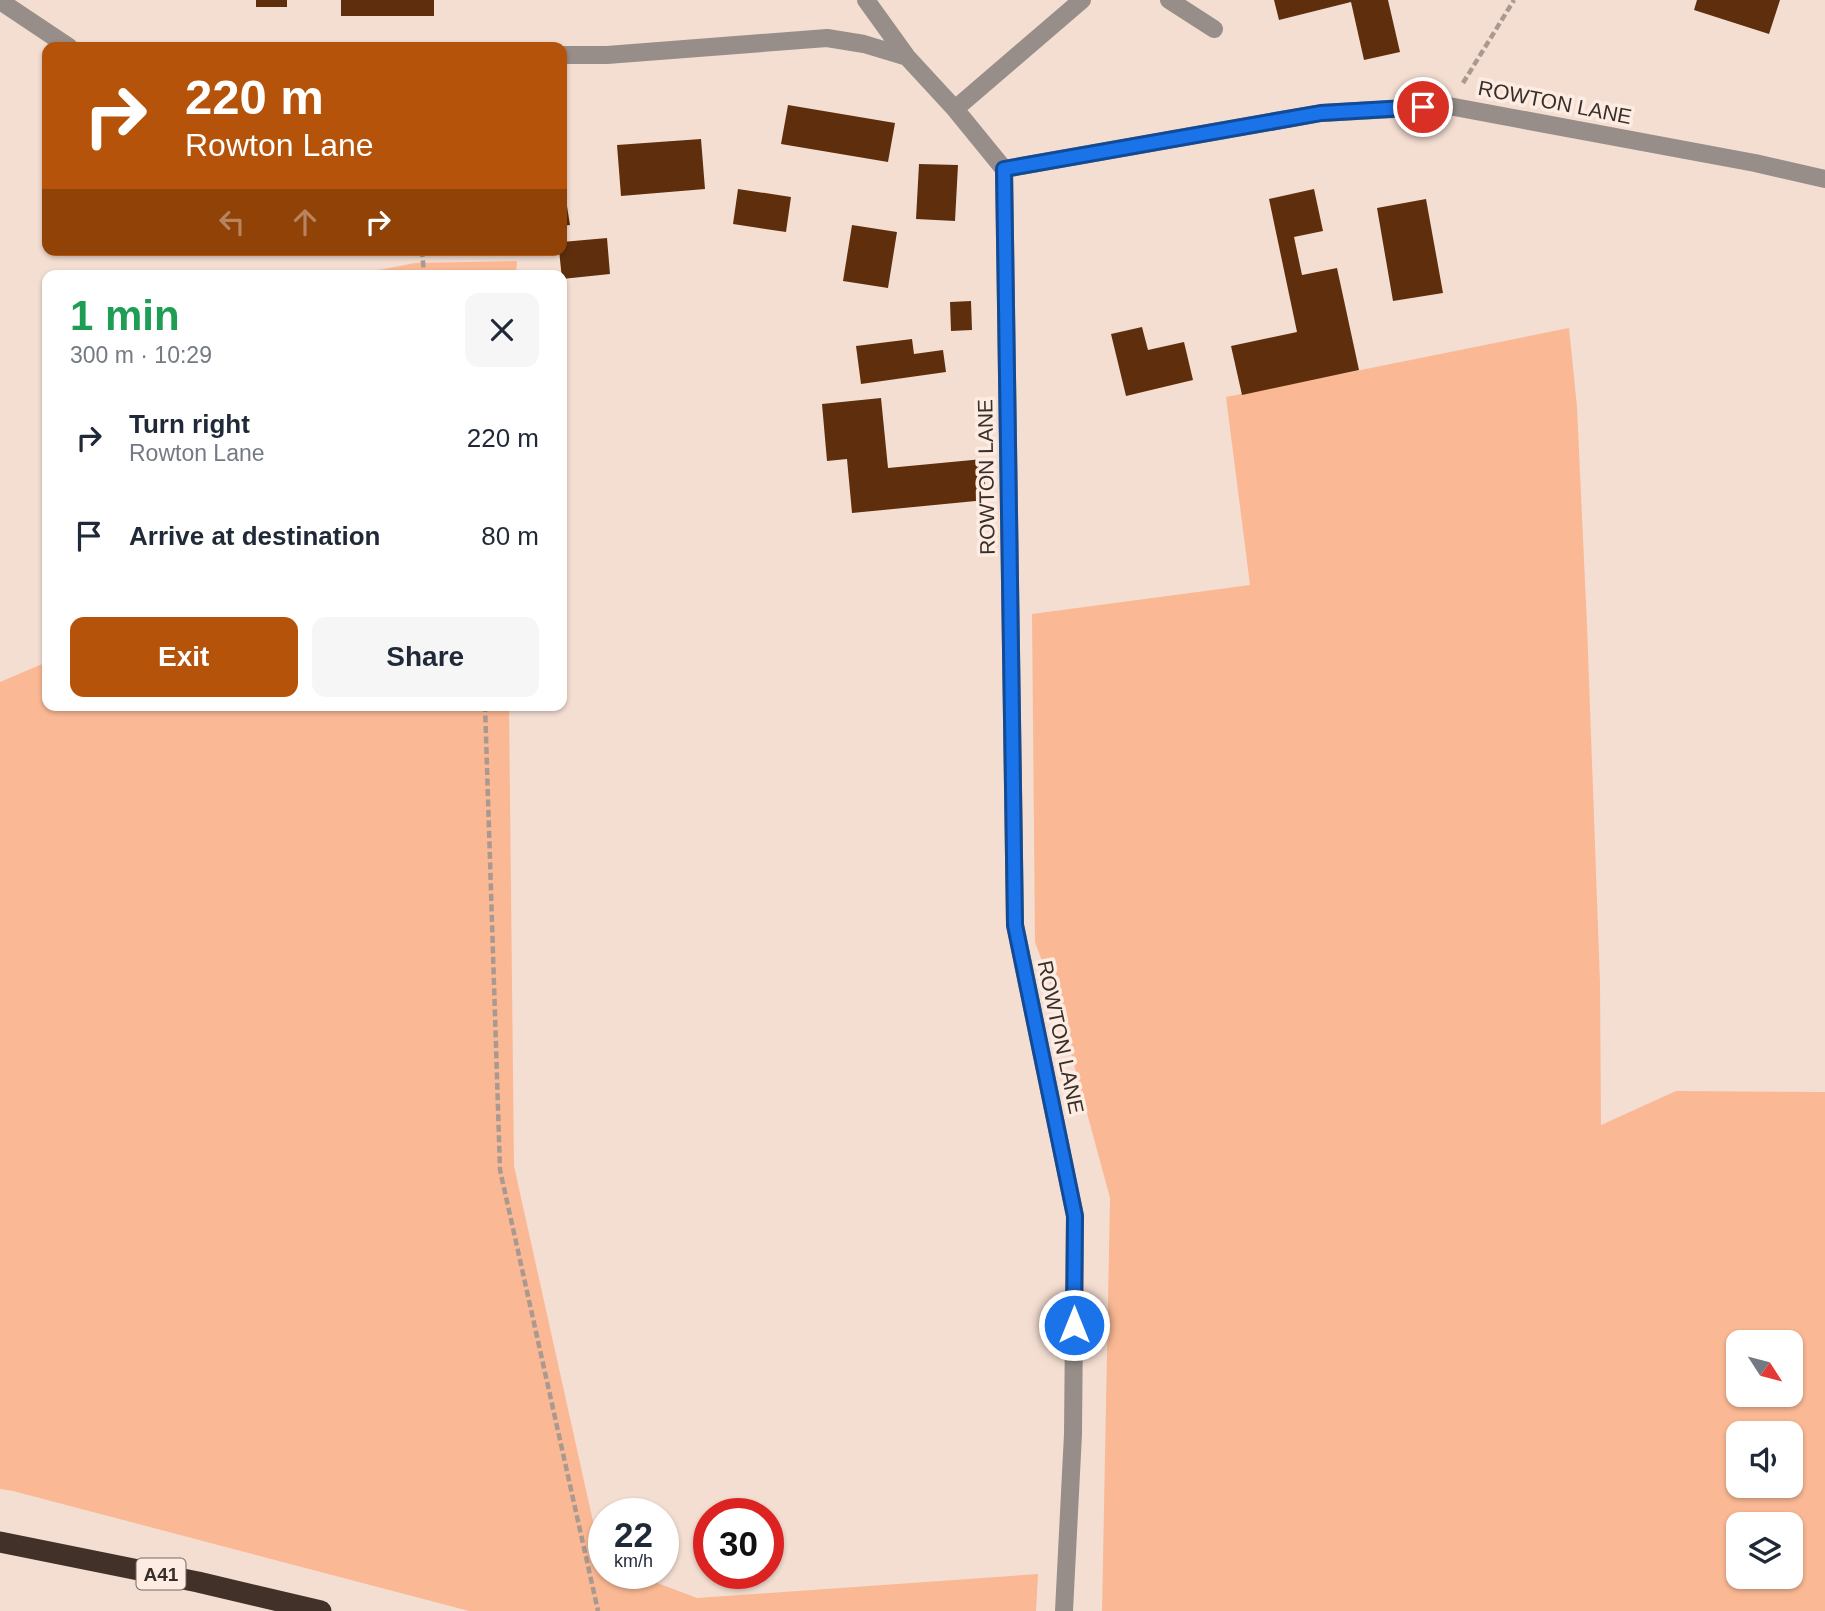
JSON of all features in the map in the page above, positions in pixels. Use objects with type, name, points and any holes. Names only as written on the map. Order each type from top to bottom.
[{"type":"highway","name":"A41","points":[[0,1542],[198,1582],[321,1611]]},
{"type":"street","points":[[866,0],[906,57],[1004,169]]},
{"type":"street","points":[[955,110],[1082,0]]},
{"type":"street","points":[[1169,0],[1214,29]]},
{"type":"street","points":[[0,1],[62,42]]},
{"type":"street","points":[[567,54],[607,55],[827,38],[864,44],[906,57]]},
{"type":"street","name":"ROWTON LANE","points":[[1063,1611],[1073,1434],[1075,1216],[1015,925],[1004,169],[1321,113],[1449,106],[1825,178]]},
{"type":"path","points":[[1449,106],[1514,0]]},
{"type":"path","points":[[485,711],[500,1170],[598,1611]]},
{"type":"shaded area","points":[[517,261],[516,270],[379,270],[415,263]]},
{"type":"shaded area","points":[[1569,328],[1577,407],[1587,625],[1600,982],[1601,1125],[1676,1091],[1825,1092],[1825,1611],[1102,1611],[1110,1198],[1057,1002],[1035,942],[1032,614],[1250,585],[1226,397]]},
{"type":"shaded area","points":[[42,664],[42,711],[509,711],[514,1166],[588,1499],[588,1589],[673,1589],[697,1598],[1038,1574],[1036,1611],[469,1611],[0,1489],[0,682]]},
{"type":"building","points":[[256,0],[287,0],[287,7],[256,7]]},
{"type":"building","points":[[341,0],[434,0],[434,16],[341,16]]},
{"type":"building","points":[[1274,0],[1388,0],[1400,52],[1364,60],[1351,2],[1279,20]]},
{"type":"building","points":[[1697,0],[1780,0],[1769,34],[1694,10]]},
{"type":"building","points":[[788,105],[895,123],[888,162],[781,144]]},
{"type":"building","points":[[701,139],[705,189],[621,196],[617,145]]},
{"type":"building","points":[[919,164],[958,165],[955,221],[916,219]]},
{"type":"building","points":[[738,189],[791,197],[786,232],[733,224]]},
{"type":"building","points":[[1314,189],[1323,231],[1294,237],[1302,275],[1337,268],[1359,370],[1242,395],[1231,346],[1297,332],[1269,199]]},
{"type":"building","points":[[1426,199],[1443,293],[1393,301],[1377,208]]},
{"type":"building","points":[[852,225],[897,232],[888,288],[843,281]]},
{"type":"building","points":[[607,238],[610,274],[567,278],[567,270],[561,270],[560,256],[567,256],[567,242]]},
{"type":"building","points":[[971,301],[972,330],[951,331],[950,302]]},
{"type":"building","points":[[1142,327],[1148,350],[1184,342],[1193,380],[1126,396],[1111,334]]},
{"type":"building","points":[[912,339],[914,354],[943,350],[946,372],[861,384],[856,346]]},
{"type":"building","points":[[881,398],[888,468],[983,459],[986,500],[852,513],[847,459],[827,461],[822,404]]},
{"type":"route","points":[[1074,1325],[1075,1216],[1015,925],[1004,169],[1321,113],[1423,107]]}]
